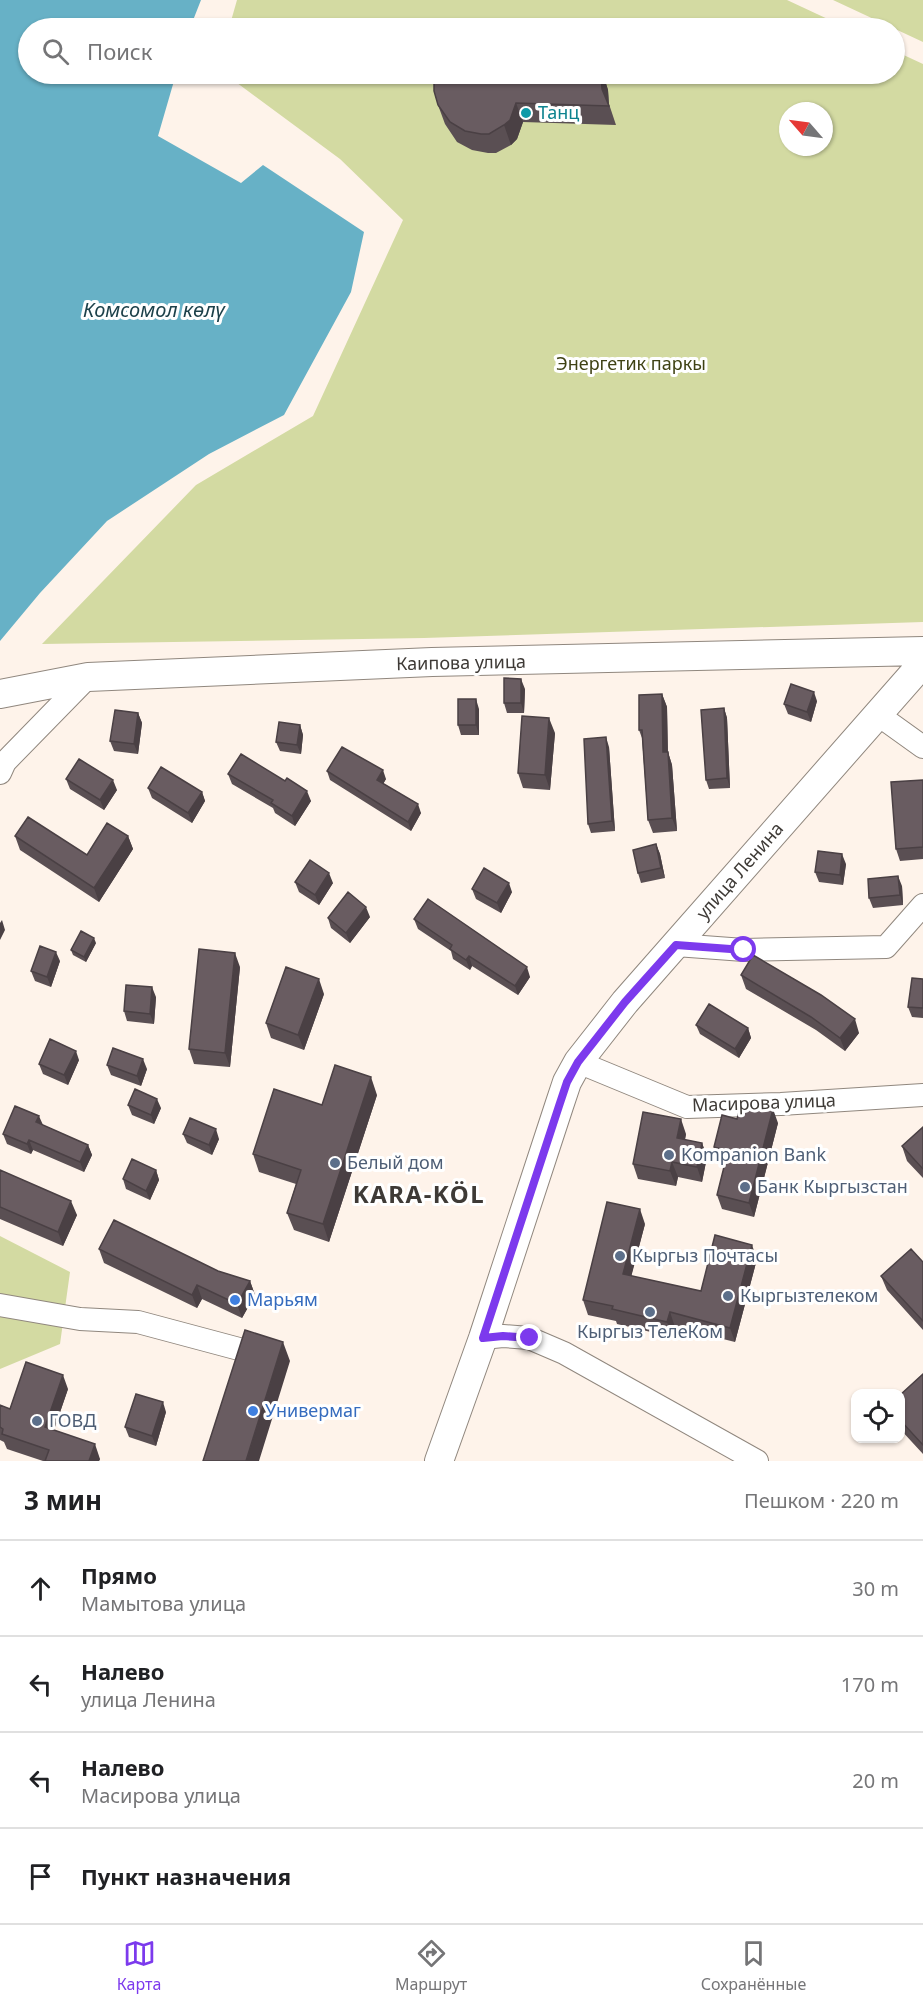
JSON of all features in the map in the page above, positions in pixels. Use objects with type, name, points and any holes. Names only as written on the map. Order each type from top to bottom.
[{"type":"main road","name":"Каипова улица","points":[[0,694],[88,677],[432,662],[923,651]]},
{"type":"main road","name":"улица Ленина","points":[[439,1461],[483,1338],[567,1082],[578,1062],[625,1002],[923,663]]},
{"type":"street","points":[[0,773],[5,762],[88,677]]},
{"type":"street","points":[[877,714],[923,747]]},
{"type":"street","points":[[676,945],[744,950],[886,947],[923,905]]},
{"type":"street","name":"Масирова улица","points":[[578,1062],[687,1107],[923,1095]]},
{"type":"street","points":[[0,1305],[80,1319],[138,1322],[239,1349]]},
{"type":"street","points":[[483,1338],[503,1336],[530,1338],[564,1353],[757,1461]]},
{"type":"green space","points":[[237,0],[787,0],[826,18],[232,18]]},
{"type":"green space","points":[[833,0],[923,0],[923,42],[905,34],[905,18],[872,18]]},
{"type":"green space","name":"Энергетик паркы","points":[[905,56],[923,64],[923,622],[424,638],[42,644],[196,485],[313,416],[403,220],[340,159],[239,84],[905,84]]},
{"type":"green space","points":[[0,1236],[70,1272],[60,1344],[0,1369]]},
{"type":"water","name":"Комсомол көлү","points":[[0,0],[201,0],[194,18],[18,18],[18,84],[173,84],[158,136],[241,183],[263,165],[364,232],[351,292],[284,415],[209,454],[107,521],[40,593],[0,641]]},
{"type":"building","points":[[434,84],[602,84],[609,106],[516,103],[510,120],[489,134],[481,134],[465,131],[450,122],[438,105]]},
{"type":"building","points":[[504,678],[521,679],[521,703],[504,703]]},
{"type":"building","points":[[791,684],[814,692],[807,712],[784,704]]},
{"type":"building","points":[[662,694],[663,752],[668,752],[672,818],[648,820],[642,730],[639,730],[639,695]]},
{"type":"building","points":[[458,699],[476,699],[476,725],[458,725]]},
{"type":"building","points":[[724,708],[727,778],[706,780],[701,710]]},
{"type":"building","points":[[115,710],[138,713],[134,744],[110,741]]},
{"type":"building","points":[[522,716],[549,718],[545,775],[518,773]]},
{"type":"building","points":[[279,722],[300,725],[297,745],[276,742]]},
{"type":"building","points":[[606,737],[612,821],[588,824],[584,739]]},
{"type":"building","points":[[342,747],[383,770],[377,780],[418,804],[408,822],[327,771]]},
{"type":"building","points":[[241,754],[285,781],[287,778],[307,791],[292,816],[271,803],[273,800],[228,774]]},
{"type":"building","points":[[79,759],[113,780],[100,800],[66,779]]},
{"type":"building","points":[[161,767],[202,792],[188,813],[148,788]]},
{"type":"building","points":[[923,780],[923,847],[896,849],[891,782]]},
{"type":"building","points":[[28,817],[87,855],[107,823],[128,836],[94,888],[15,836]]},
{"type":"building","points":[[656,844],[661,868],[638,873],[633,850]]},
{"type":"building","points":[[818,851],[842,854],[840,875],[815,872]]},
{"type":"building","points":[[310,860],[329,873],[315,895],[295,882]]},
{"type":"building","points":[[484,868],[509,883],[497,903],[472,889]]},
{"type":"building","points":[[898,876],[900,895],[869,898],[868,879]]},
{"type":"building","points":[[348,892],[366,907],[346,933],[328,918]]},
{"type":"building","points":[[428,899],[527,967],[515,986],[469,956],[466,960],[450,949],[452,945],[414,919]]},
{"type":"building","points":[[81,931],[94,938],[84,957],[71,950]]},
{"type":"building","points":[[40,946],[56,952],[47,977],[31,971]]},
{"type":"building","points":[[199,949],[235,953],[225,1053],[189,1049]]},
{"type":"building","points":[[753,955],[821,995],[855,1019],[840,1038],[811,1017],[741,975]]},
{"type":"building","points":[[286,967],[319,979],[298,1035],[266,1023]]},
{"type":"building","points":[[912,978],[923,979],[923,1008],[908,1007]]},
{"type":"building","points":[[126,985],[152,987],[150,1014],[124,1011]]},
{"type":"building","points":[[709,1004],[748,1028],[735,1049],[696,1025]]},
{"type":"building","points":[[50,1039],[76,1051],[64,1075],[39,1064]]},
{"type":"building","points":[[113,1048],[143,1059],[137,1076],[107,1065]]},
{"type":"building","points":[[335,1065],[371,1077],[323,1224],[287,1213],[301,1170],[253,1154],[274,1089],[322,1105]]},
{"type":"building","points":[[135,1089],[157,1099],[151,1115],[128,1105]]},
{"type":"building","name":"Банк Кыргызстан","points":[[741,1104],[753,1104],[773,1109],[749,1203],[717,1195],[728,1151],[714,1147],[722,1115],[737,1119]]},
{"type":"building","points":[[15,1106],[39,1116],[36,1122],[88,1145],[80,1162],[29,1140],[27,1144],[3,1134]]},
{"type":"building","points":[[643,1112],[681,1119],[677,1138],[702,1143],[697,1167],[672,1162],[670,1171],[633,1164]]},
{"type":"building","points":[[190,1118],[216,1129],[209,1145],[183,1134]]},
{"type":"building","points":[[923,1127],[923,1169],[902,1146]]},
{"type":"building","points":[[132,1159],[156,1170],[146,1191],[123,1179]]},
{"type":"building","points":[[0,1170],[71,1201],[58,1232],[0,1207]]},
{"type":"building","points":[[607,1202],[640,1209],[623,1274],[701,1291],[715,1235],[752,1245],[730,1328],[670,1312],[667,1322],[583,1300]]},
{"type":"building","points":[[114,1220],[218,1271],[250,1281],[237,1304],[197,1285],[192,1295],[99,1249]]},
{"type":"building","points":[[911,1249],[923,1262],[923,1321],[881,1276]]},
{"type":"building","points":[[245,1330],[283,1342],[246,1461],[203,1461]]},
{"type":"building","points":[[26,1362],[63,1375],[45,1427],[95,1444],[89,1461],[45,1461],[49,1450],[2,1434],[0,1405],[10,1409]]},
{"type":"building","points":[[923,1374],[923,1445],[905,1425],[905,1390]]},
{"type":"building","points":[[136,1394],[163,1402],[152,1436],[125,1427]]},
{"type":"place","name":"Танц","points":[[526,113]]},
{"type":"place","name":"Kompanion Bank","points":[[669,1155]]},
{"type":"place","name":"Белый дом","points":[[335,1163]]},
{"type":"place","name":"Банк Кыргызстан","points":[[745,1187]]},
{"type":"place","name":"Кыргыз Почтасы","points":[[620,1256]]},
{"type":"place","name":"Кыргызтелеком","points":[[728,1296]]},
{"type":"place","name":"Марьям","points":[[235,1300]]},
{"type":"place","name":"Кыргыз ТелеКом","points":[[650,1312]]},
{"type":"place","name":"Универмаг","points":[[253,1411]]},
{"type":"place","name":"ГОВД","points":[[37,1421]]},
{"type":"district","name":"KARA-KÖL","points":[[419,1195]]},
{"type":"route","points":[[530,1338],[503,1336],[483,1338],[567,1082],[578,1062],[625,1002],[676,945],[744,950]]}]
